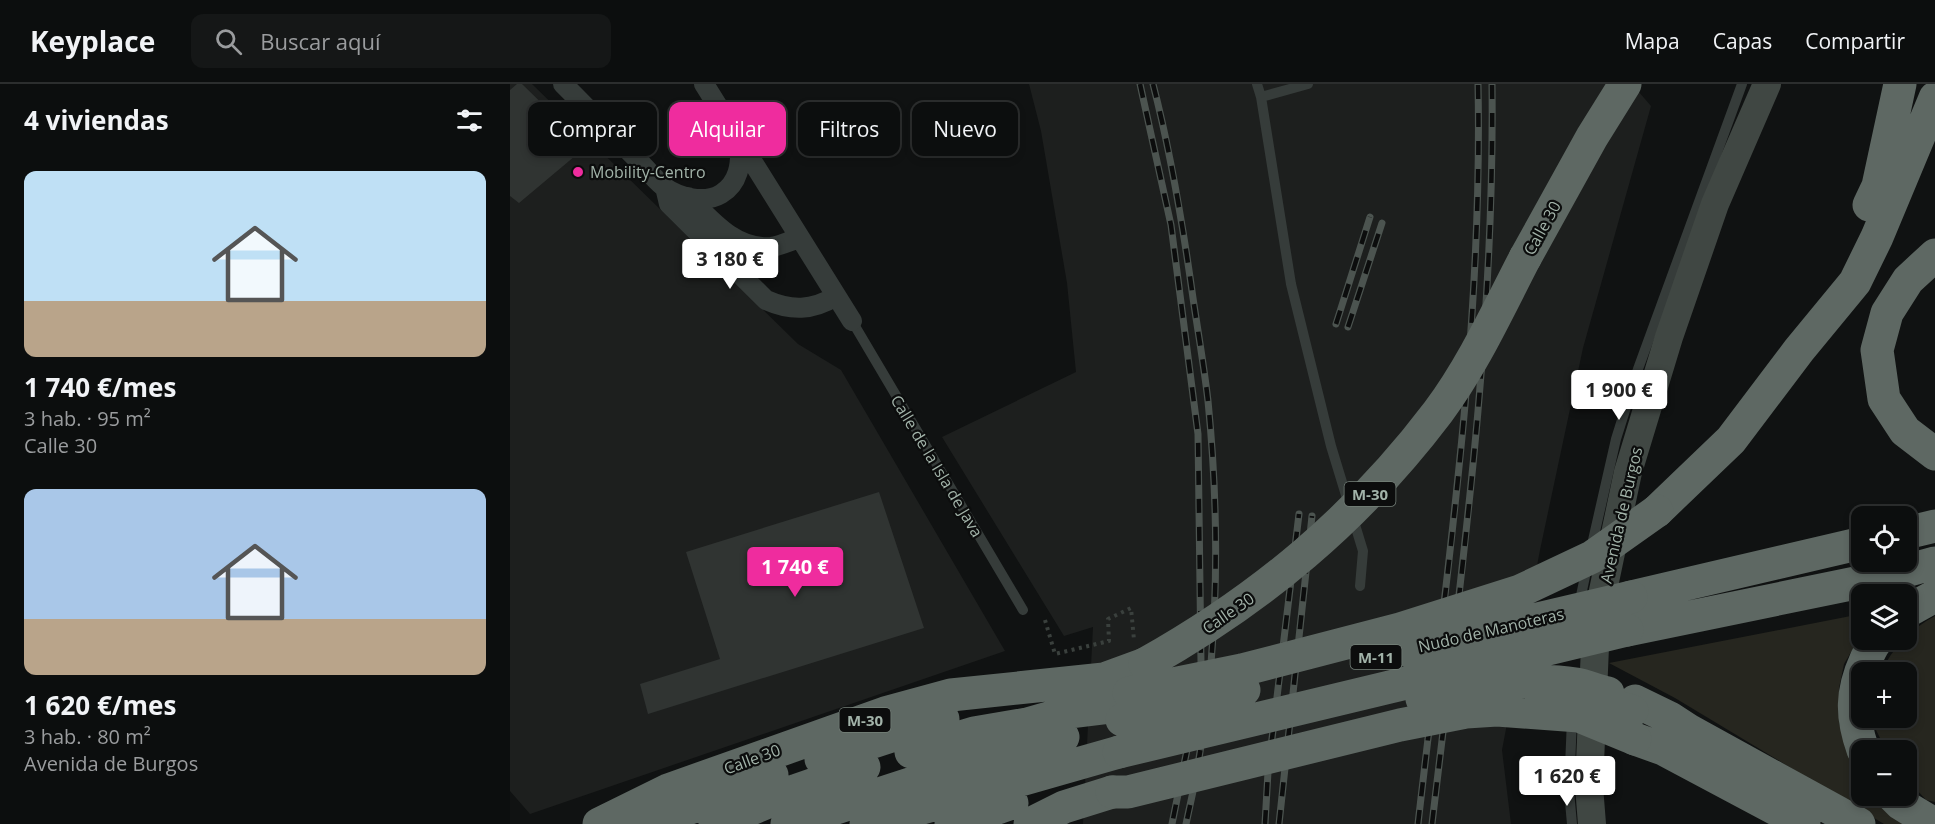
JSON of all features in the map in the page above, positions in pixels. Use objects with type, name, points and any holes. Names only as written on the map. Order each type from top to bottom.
[{"type":"highway","name":"Calle 30","points":[[599,824],[668,790],[885,713],[951,695],[1104,679],[1139,655],[1194,637],[1254,596],[1359,506],[1439,410],[1483,340],[1592,137],[1625,84]]},
{"type":"highway","points":[[1810,338],[1878,186],[1900,84]]},
{"type":"highway","points":[[951,824],[1115,745],[1242,670],[1410,626],[1520,591],[1592,557],[1657,511],[1731,440],[1855,282],[1877,237],[1935,98]]},
{"type":"highway","points":[[1935,255],[1908,280],[1887,313],[1877,350],[1884,399],[1905,431],[1935,454]]},
{"type":"highway","points":[[1917,530],[1935,526]]},
{"type":"highway","name":"Nudo de Manoteras","points":[[1115,745],[1386,654],[1851,546]]},
{"type":"highway","name":"Nudo de Manoteras","points":[[1510,658],[1627,630],[1880,578],[1935,563]]},
{"type":"highway","points":[[1917,606],[1935,596]]},
{"type":"highway","points":[[1860,740],[1855,721],[1854,695],[1858,677],[1872,650]]},
{"type":"highway","points":[[866,824],[1115,745],[1510,658]]},
{"type":"highway","points":[[787,824],[1005,753],[1115,745],[1473,674],[1510,658]]},
{"type":"highway","points":[[715,824],[797,790],[914,751],[974,733],[1027,724],[1070,712],[1115,745],[1130,783],[1474,697],[1507,693],[1552,693],[1588,698],[1634,717],[1663,749],[1804,824]]},
{"type":"highway","points":[[1115,745],[1128,792],[1439,716],[1497,710],[1579,717],[1634,717],[1679,724],[1860,824]]},
{"type":"highway","points":[[650,824],[777,773],[956,715],[1115,745]]},
{"type":"highway","points":[[1030,824],[1064,807],[1115,745]]},
{"type":"highway","points":[[1906,806],[1934,824]]},
{"type":"street","points":[[563,84],[665,187],[688,197],[706,200],[720,195],[731,187],[738,174],[741,156]]},
{"type":"street","points":[[704,84],[715,102]]},
{"type":"street","name":"Avenida de Burgos","points":[[1592,824],[1589,786],[1596,624],[1628,472],[1669,338],[1715,204],[1767,84]]},
{"type":"street","points":[[747,156],[852,321]]},
{"type":"street","points":[[665,187],[669,204],[766,300],[780,306],[801,309],[823,304],[836,296]]},
{"type":"street","points":[[688,197],[709,219],[741,243],[759,247],[774,247],[799,238]]},
{"type":"lane","points":[[1257,84],[1291,284],[1331,446],[1363,550],[1360,586]]},
{"type":"lane","points":[[1261,97],[1308,84]]},
{"type":"lane","points":[[1575,656],[1577,616],[1616,439],[1659,307],[1742,84]]},
{"type":"lane","name":"Calle de la Isla de Java","points":[[852,321],[1023,610]]},
{"type":"lane","points":[[1572,824],[1569,791],[1574,677]]},
{"type":"path","points":[[1045,620],[1055,654],[1109,641],[1108,619],[1131,608],[1139,655]]},
{"type":"shaded area","points":[[510,84],[532,84],[550,102],[528,102],[528,156],[606,156],[798,344],[841,370],[1005,651],[530,814],[510,791]]},
{"type":"shaded area","points":[[1029,84],[1632,84],[1651,106],[1583,348],[1540,550],[1502,750],[1511,824],[1083,824],[1093,627],[1064,636],[942,437],[1076,372],[1067,283],[1041,131]]},
{"type":"shaded area","points":[[1851,616],[1852,650],[1844,664],[1839,688],[1839,723],[1851,760],[1851,804],[1675,698],[1609,663]]},
{"type":"shaded area","points":[[1935,616],[1935,802],[1926,800],[1917,790],[1917,740],[1881,740],[1875,728],[1917,728],[1917,662],[1887,662],[1895,650],[1917,650],[1918,627]]},
{"type":"shaded area","points":[[1854,806],[1885,806],[1903,824],[1884,824]]},
{"type":"building","points":[[517,84],[522,84],[540,102],[528,102],[528,156],[575,156],[519,203],[510,196],[510,90]]},
{"type":"building","points":[[879,492],[924,628],[648,714],[640,684],[720,659],[686,552]]},
{"type":"railway","points":[[1140,84],[1171,225],[1198,434],[1201,662],[1191,730],[1172,824]]},
{"type":"railway","points":[[1153,84],[1176,190],[1203,362],[1215,507],[1216,560],[1211,666],[1197,772],[1186,824]]},
{"type":"railway","points":[[1418,824],[1451,547],[1469,362],[1475,270],[1478,84]]},
{"type":"railway","points":[[1432,824],[1465,547],[1482,362],[1488,270],[1492,84]]},
{"type":"railway","points":[[1336,324],[1370,217]]},
{"type":"railway","points":[[1348,327],[1382,223]]},
{"type":"railway","points":[[1265,824],[1268,772],[1299,514]]},
{"type":"railway","points":[[1279,824],[1312,516]]},
{"type":"place","name":"Mobility-Centro","points":[[578,172]]}]
